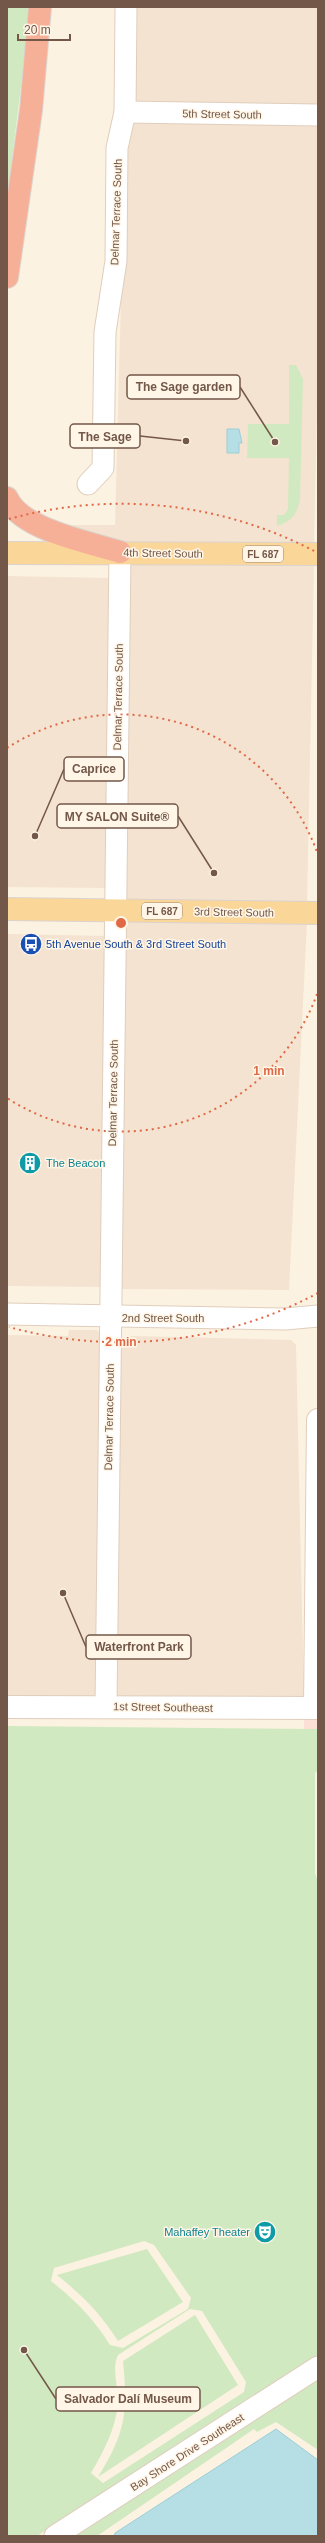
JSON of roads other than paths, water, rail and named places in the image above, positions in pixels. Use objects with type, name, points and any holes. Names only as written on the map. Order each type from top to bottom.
[{"type":"highway","points":[[7,277],[31,110],[40,7]]},
{"type":"highway","points":[[7,498],[22,516],[41,527],[120,552]]},
{"type":"main road","name":"4th Street South","points":[[7,553],[120,552],[318,554]]},
{"type":"main road","name":"3rd Street South","points":[[7,909],[318,913]]},
{"type":"street","name":"Delmar Terrace South","points":[[88,484],[102,468],[105,332],[116,261],[117,148],[125,112],[126,7]]},
{"type":"street","name":"5th Street South","points":[[125,112],[318,115]]},
{"type":"street","name":"Delmar Terrace South","points":[[106,1706],[120,552]]},
{"type":"street","name":"2nd Street South","points":[[7,1314],[285,1319],[318,1316]]},
{"type":"street","points":[[316,1708],[318,1420]]},
{"type":"street","name":"1st Street Southeast","points":[[7,1706],[316,1708]]},
{"type":"street","name":"Bay Shore Drive Southeast","points":[[55,2536],[318,2367]]},
{"type":"water","points":[[227,429],[239,429],[242,443],[239,443],[239,453],[227,453]]},
{"type":"water","points":[[276,2429],[318,2460],[318,2536],[114,2536],[115,2533]]},
{"type":"place","name":"The Sage","points":[[186,441]]},
{"type":"place","name":"The Sage garden","points":[[275,442]]},
{"type":"place","name":"Caprice","points":[[35,836]]},
{"type":"place","name":"MY SALON Suite®","points":[[214,873]]},
{"type":"place","name":"5th Avenue South & 3rd Street South","points":[[31,944]]},
{"type":"place","name":"The Beacon","points":[[30,1163]]},
{"type":"place","name":"Waterfront Park","points":[[63,1593]]},
{"type":"place","name":"Mahaffey Theater","points":[[265,2232]]},
{"type":"place","name":"Salvador Dalí Museum","points":[[24,2350]]}]
